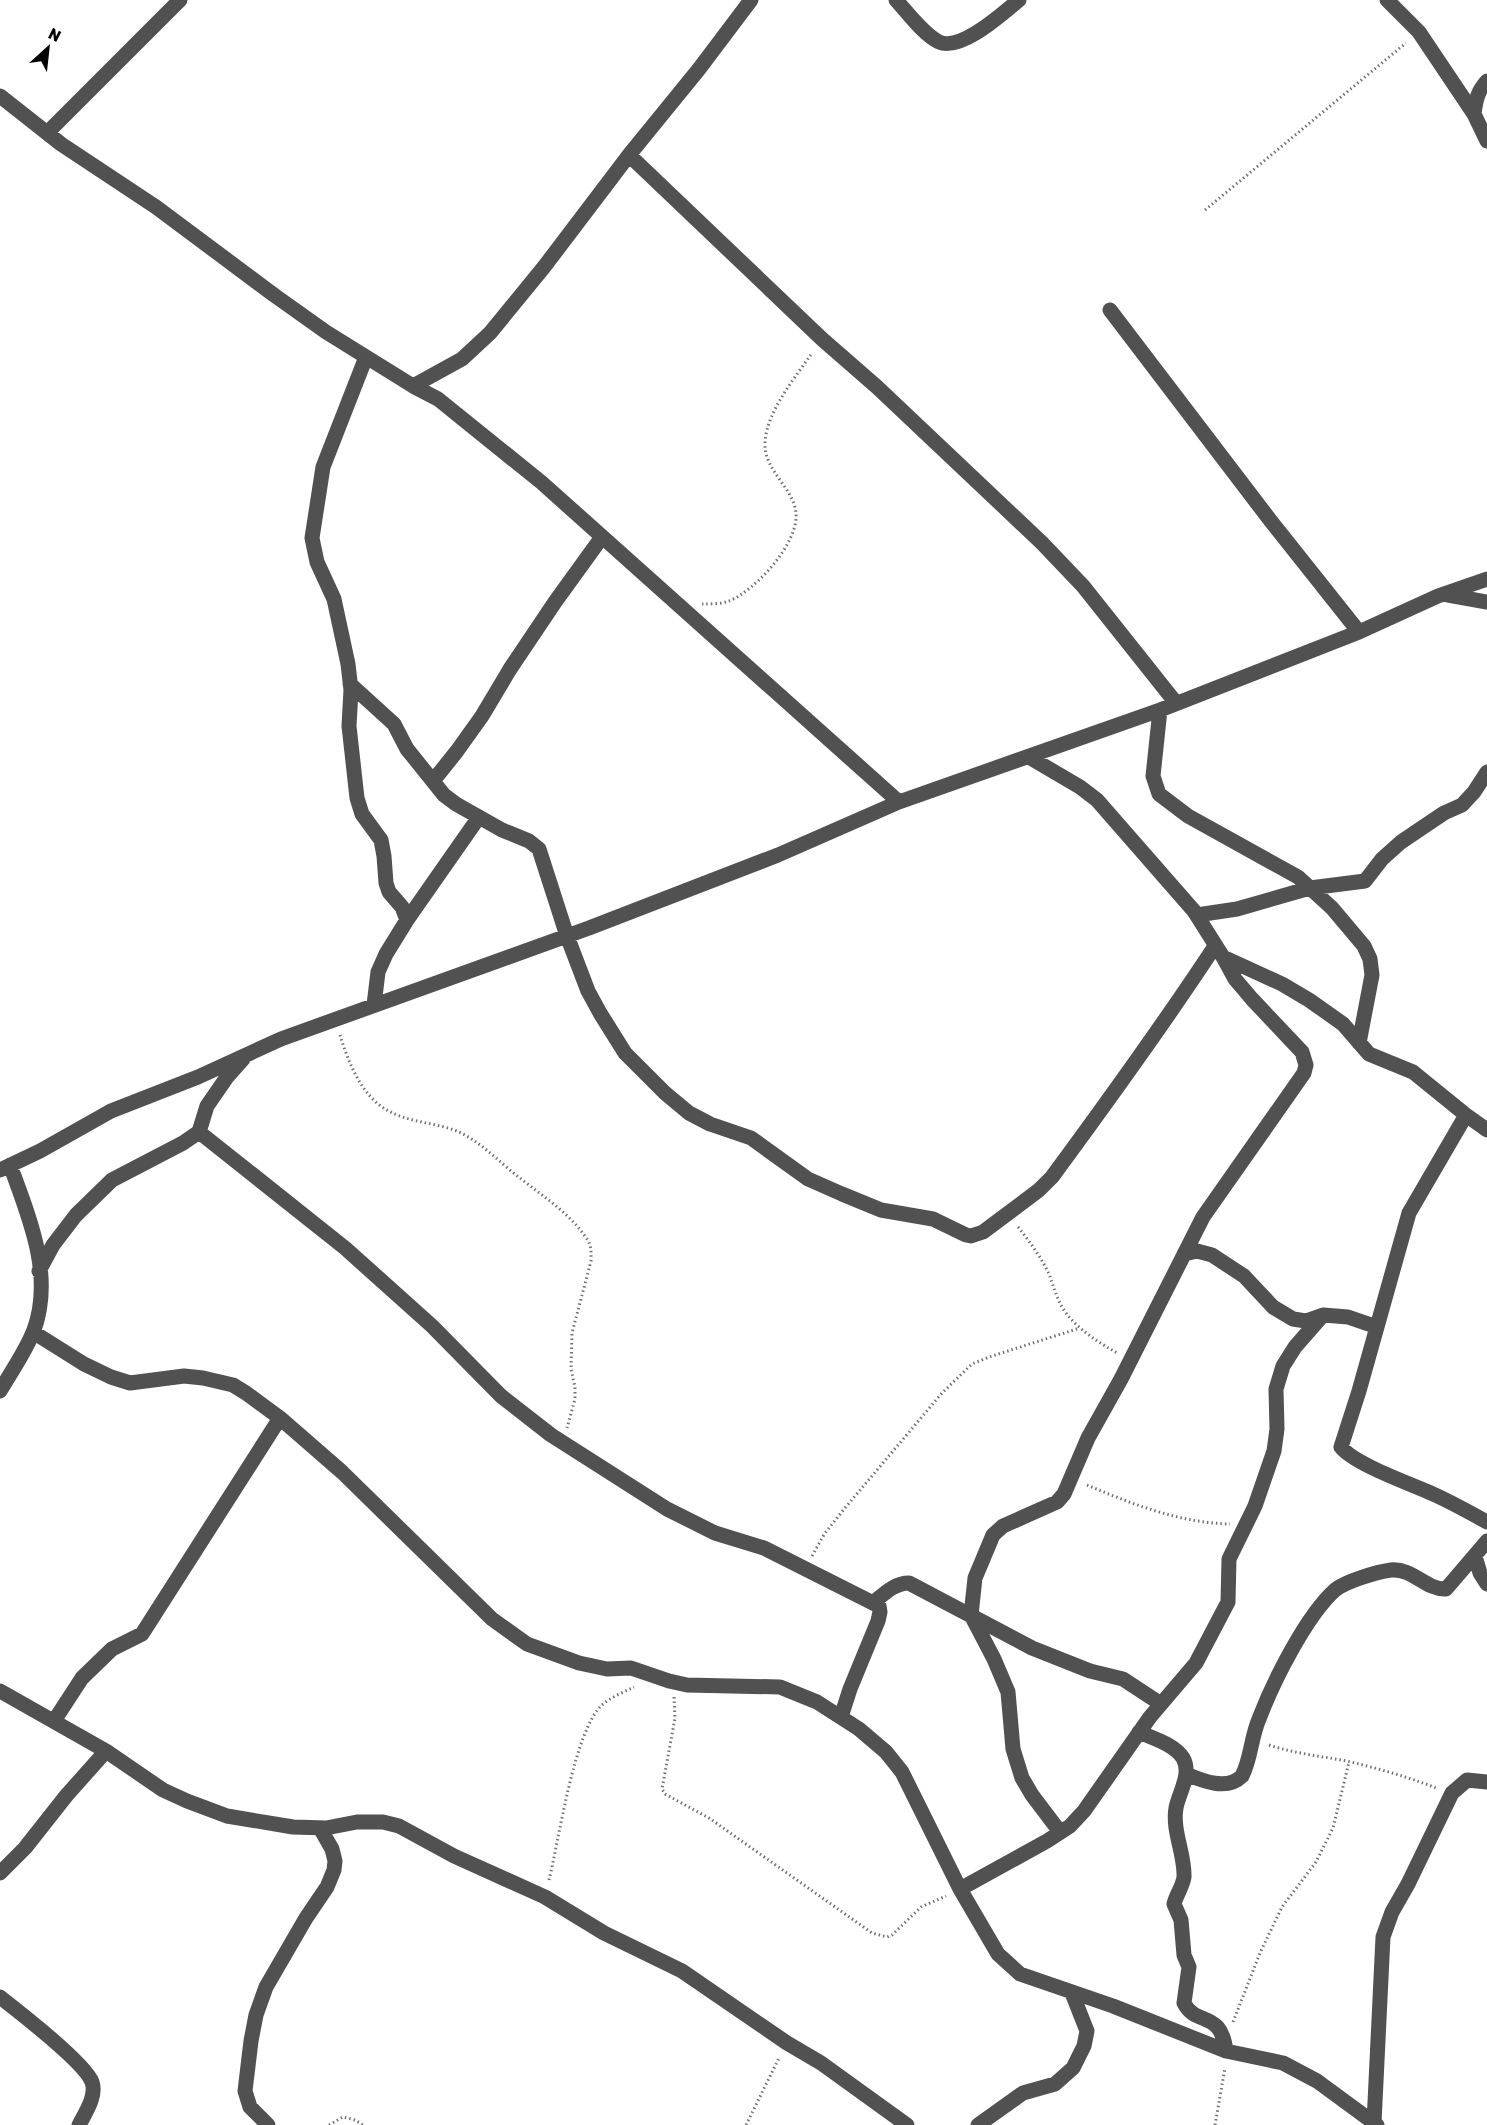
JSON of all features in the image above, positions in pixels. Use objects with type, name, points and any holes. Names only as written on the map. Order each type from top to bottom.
[{"type":"street","points":[[47,133],[180,0]]},
{"type":"street","points":[[413,386],[462,359],[490,333],[752,0]]},
{"type":"street","points":[[896,0],[934,39],[944,44],[965,38],[991,24],[1019,0]]},
{"type":"street","points":[[1387,0],[1419,32],[1474,114],[1487,141]]},
{"type":"street","points":[[1474,114],[1476,97],[1487,81]]},
{"type":"street","points":[[0,96],[47,133],[156,207],[273,295],[366,357],[438,399],[541,482],[899,802]]},
{"type":"street","points":[[629,155],[822,339],[877,387],[1042,543],[1083,586],[1176,703]]},
{"type":"street","points":[[1110,310],[1270,520],[1359,632]]},
{"type":"street","points":[[366,357],[323,467],[312,538],[317,562],[334,599],[350,684],[349,726],[357,798],[362,814],[381,840],[386,884],[389,892],[402,907],[407,920]]},
{"type":"street","points":[[433,781],[482,716],[510,669],[602,537]]},
{"type":"street","points":[[0,1391],[33,1332],[38,1312],[39,1271],[36,1238],[5,1167],[111,1111],[335,1019],[567,936],[778,855],[899,802],[1160,710],[1487,579]]},
{"type":"street","points":[[1445,594],[1487,602]]},
{"type":"street","points":[[350,684],[394,724],[407,749],[450,800],[502,830],[529,841],[539,849],[567,936],[588,991],[616,1041],[665,1094],[689,1113],[710,1124],[751,1138],[808,1179],[880,1210],[925,1217],[971,1236],[983,1232],[1009,1213],[1052,1177],[1172,1011],[1219,952]]},
{"type":"street","points":[[1160,710],[1153,776],[1159,794],[1188,816],[1277,863],[1298,877],[1332,908],[1364,946],[1370,959],[1372,975],[1359,1043]]},
{"type":"street","points":[[1029,757],[1080,787],[1097,800],[1197,915],[1235,978],[1302,1052],[1306,1065],[1295,1088],[1269,1121],[1203,1217],[1088,1438],[1064,1494],[1057,1503],[1003,1526],[993,1534],[975,1578],[971,1616],[994,1659],[1008,1692],[1013,1749],[1022,1778],[1060,1832]]},
{"type":"street","points":[[1197,915],[1237,909],[1310,888],[1365,881],[1382,859],[1401,842],[1444,813],[1462,805],[1487,772]]},
{"type":"street","points":[[374,1005],[378,972],[386,954],[479,817]]},
{"type":"street","points":[[1219,952],[1309,1000],[1343,1024],[1369,1054],[1413,1072],[1487,1130]]},
{"type":"street","points":[[39,1271],[53,1245],[76,1215],[112,1180],[183,1143],[199,1132],[207,1106],[227,1077],[247,1055]]},
{"type":"street","points":[[1466,1115],[1409,1213],[1359,1391],[1341,1443],[1343,1450],[1383,1473],[1433,1494],[1487,1522]]},
{"type":"street","points":[[199,1132],[345,1248],[432,1326],[501,1396],[563,1443],[686,1519],[715,1533],[764,1548],[879,1606],[878,1621],[841,1717]]},
{"type":"street","points":[[1184,1254],[1197,1251],[1212,1255],[1244,1276],[1272,1307],[1293,1319],[1306,1321],[1323,1315],[1348,1317],[1377,1327]]},
{"type":"street","points":[[960,1889],[1070,1826],[1084,1811],[1139,1732],[1196,1663],[1228,1602],[1229,1559],[1255,1506],[1274,1451],[1277,1430],[1276,1389],[1283,1366],[1295,1347],[1323,1315]]},
{"type":"street","points":[[33,1332],[84,1364],[130,1383],[184,1376],[233,1385],[246,1393],[280,1418],[342,1472],[492,1619],[527,1644],[579,1663],[607,1669],[631,1668],[687,1685],[780,1687],[817,1702],[859,1729],[886,1752],[902,1772],[960,1889],[998,1954],[1011,1967],[1029,1979],[1225,2047],[1283,2063],[1317,2080],[1375,2124]]},
{"type":"street","points":[[54,1721],[82,1678],[112,1648],[142,1634],[280,1418]]},
{"type":"street","points":[[1186,1774],[1218,1784],[1239,1779],[1245,1771],[1258,1720],[1293,1648],[1324,1602],[1336,1589],[1344,1584],[1389,1570],[1403,1570],[1443,1590],[1450,1586],[1487,1541]]},
{"type":"street","points":[[1475,1556],[1480,1573],[1487,1584]]},
{"type":"street","points":[[874,1602],[892,1588],[902,1583],[909,1583],[1067,1664],[1123,1679],[1161,1704]]},
{"type":"street","points":[[0,1691],[106,1751],[163,1790],[187,1802],[227,1816],[293,1827],[320,1828],[357,1822],[383,1822],[399,1826],[454,1856],[545,1897],[603,1933],[682,1971],[787,2043],[821,2063],[907,2125]]},
{"type":"street","points":[[1139,1732],[1178,1751],[1184,1761],[1186,1774],[1176,1807],[1175,1823],[1184,1875],[1174,1904],[1181,1920],[1185,1955],[1189,1967],[1184,2003],[1192,2012],[1219,2027],[1225,2047]]},
{"type":"street","points":[[0,1873],[25,1848],[66,1796],[106,1751]]},
{"type":"street","points":[[1375,2124],[1383,1937],[1392,1912],[1452,1793],[1467,1780],[1487,1782]]},
{"type":"street","points":[[267,2125],[250,2108],[245,2091],[251,2041],[256,2015],[266,1988],[306,1918],[327,1887],[334,1870],[335,1861],[332,1849],[320,1828]]},
{"type":"street","points":[[978,2125],[1023,2093],[1062,2080],[1073,2068],[1084,2046],[1088,2031],[1072,1993]]},
{"type":"street","points":[[0,1997],[75,2061],[91,2080],[92,2095],[79,2125]]},
{"type":"path","points":[[1205,210],[1419,32]]},
{"type":"path","points":[[677,603],[727,602],[746,592],[769,571],[784,549],[794,528],[796,514],[794,504],[767,459],[765,442],[785,391],[822,339]]},
{"type":"path","points":[[335,1019],[347,1058],[376,1102],[390,1112],[452,1130],[478,1144],[550,1199],[587,1240],[591,1250],[591,1261],[572,1333],[571,1369],[575,1399],[563,1443]]},
{"type":"path","points":[[1009,1213],[1034,1248],[1065,1312],[1080,1328],[1100,1343],[1130,1360]]},
{"type":"path","points":[[805,1568],[825,1533],[845,1508],[942,1393],[972,1365],[989,1356],[1080,1328]]},
{"type":"path","points":[[1071,1479],[1169,1515],[1215,1524],[1246,1524]]},
{"type":"path","points":[[545,1897],[577,1755],[592,1721],[601,1706],[662,1678],[675,1700],[675,1718],[662,1789],[665,1794],[709,1818],[872,1933],[887,1938],[921,1907],[960,1889]]},
{"type":"path","points":[[1253,1740],[1293,1753],[1349,1762],[1400,1774],[1452,1793]]},
{"type":"path","points":[[1215,2125],[1224,2076],[1225,2047],[1260,1953],[1282,1907],[1316,1862],[1333,1828],[1349,1762]]},
{"type":"path","points":[[746,2125],[787,2043]]},
{"type":"path","points":[[329,2125],[343,2117],[363,2125]]}]
